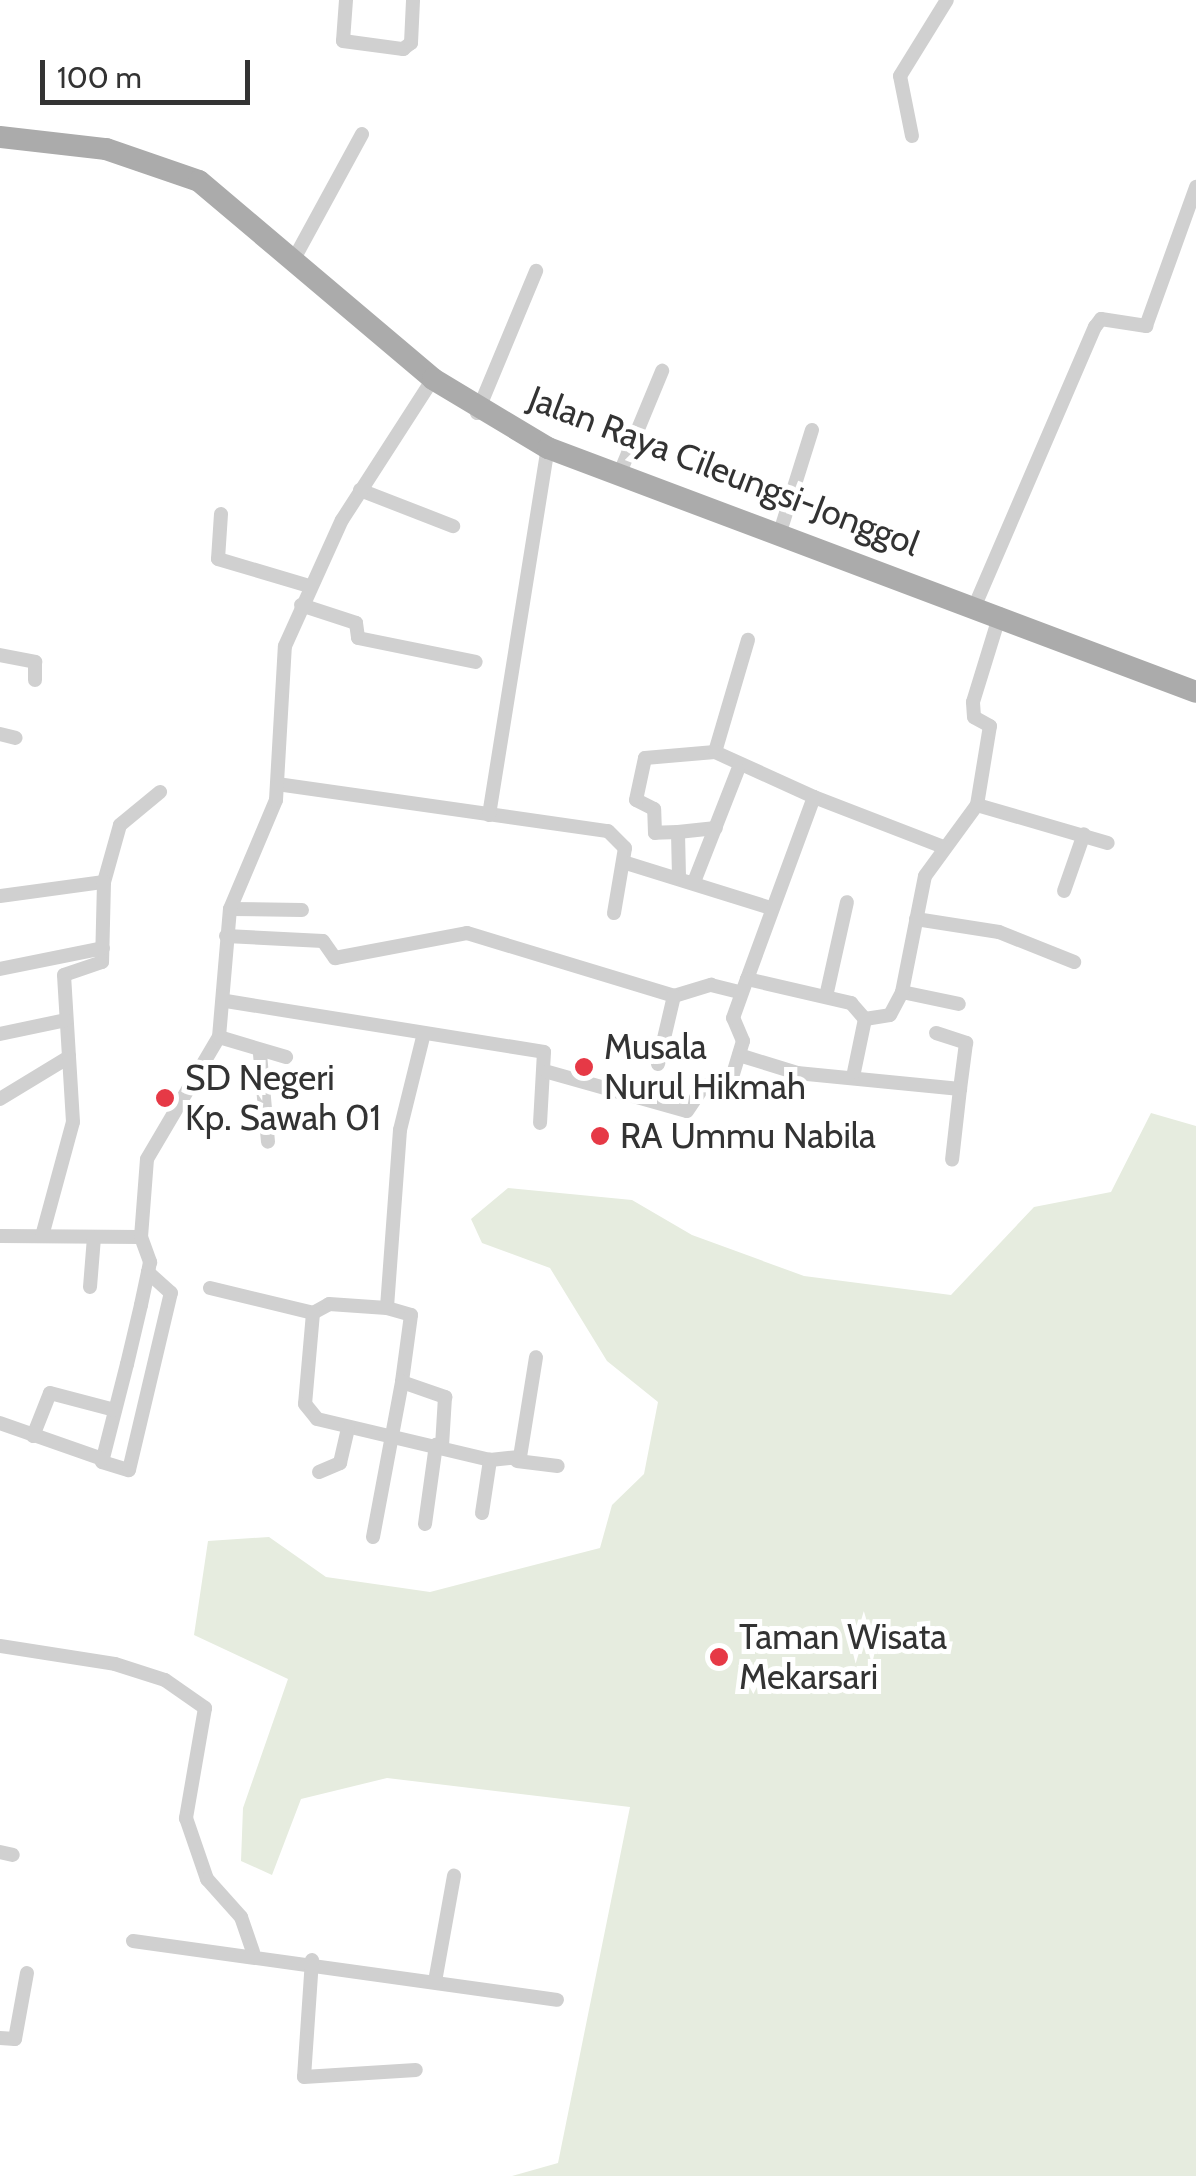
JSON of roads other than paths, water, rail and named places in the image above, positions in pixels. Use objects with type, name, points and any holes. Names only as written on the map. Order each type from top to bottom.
[{"type":"main road","name":"Jalan Raya Cileungsi-Jonggol","points":[[0,137],[173,168],[295,257],[433,379],[477,412],[548,448],[1001,613],[1196,692]]},
{"type":"street","points":[[346,0],[343,41],[403,48],[411,43],[413,0]]},
{"type":"street","points":[[912,136],[900,76],[947,0]]},
{"type":"street","points":[[295,257],[362,134]]},
{"type":"street","points":[[976,604],[1094,327],[1101,319],[1146,326],[1196,187]]},
{"type":"street","points":[[477,412],[536,271]]},
{"type":"street","points":[[619,475],[662,372]]},
{"type":"street","points":[[103,1459],[148,1272],[140,1237],[147,1159],[220,1037],[226,1001],[230,909],[270,822],[277,784],[277,686],[301,605],[360,490],[433,379]]},
{"type":"street","points":[[780,532],[812,430]]},
{"type":"street","points":[[489,815],[548,448]]},
{"type":"street","points":[[360,490],[453,526]]},
{"type":"street","points":[[221,514],[218,559],[310,586]]},
{"type":"street","points":[[301,605],[356,623],[358,638],[476,662]]},
{"type":"street","points":[[226,936],[323,941],[334,958],[467,933],[674,996],[711,984],[827,992],[865,1019],[890,1015],[902,992],[916,918],[941,846],[977,805],[990,726],[975,718],[972,702],[1001,613]]},
{"type":"street","points":[[715,752],[748,640]]},
{"type":"street","points":[[0,655],[35,662],[35,680]]},
{"type":"street","points":[[0,734],[16,738]]},
{"type":"street","points":[[716,828],[655,833],[654,809],[637,803],[644,760],[715,752],[738,770],[941,846]]},
{"type":"street","points":[[687,880],[716,828],[738,770]]},
{"type":"street","points":[[277,784],[608,831],[622,842],[623,862],[614,912]]},
{"type":"street","points":[[42,1236],[74,1122],[65,971],[97,967],[103,948],[104,882],[124,818],[160,792]]},
{"type":"street","points":[[548,1072],[678,1112],[704,1086],[730,1084],[743,1039],[733,1022],[814,797]]},
{"type":"street","points":[[977,805],[1108,844]]},
{"type":"street","points":[[678,832],[687,880]]},
{"type":"street","points":[[1064,891],[1084,834]]},
{"type":"street","points":[[623,862],[771,908]]},
{"type":"street","points":[[0,896],[104,882]]},
{"type":"street","points":[[827,992],[848,902]]},
{"type":"street","points":[[230,909],[302,910]]},
{"type":"street","points":[[916,918],[999,932],[1074,962]]},
{"type":"street","points":[[0,969],[103,948]]},
{"type":"street","points":[[902,992],[959,1004]]},
{"type":"street","points":[[658,1064],[674,996]]},
{"type":"street","points":[[226,1001],[544,1052],[548,1072],[540,1123]]},
{"type":"street","points":[[854,1072],[865,1019]]},
{"type":"street","points":[[0,1034],[66,1020]]},
{"type":"street","points":[[387,1308],[400,1130],[424,1033]]},
{"type":"street","points":[[936,1034],[967,1044],[952,1160]]},
{"type":"street","points":[[220,1037],[260,1054],[286,1057]]},
{"type":"street","points":[[260,1054],[268,1142]]},
{"type":"street","points":[[739,1056],[796,1073],[854,1072],[960,1089]]},
{"type":"street","points":[[0,1099],[69,1057]]},
{"type":"street","points":[[1,1234],[140,1237]]},
{"type":"street","points":[[90,1287],[94,1237]]},
{"type":"street","points":[[0,1423],[134,1468],[170,1293],[148,1272]]},
{"type":"street","points":[[210,1288],[313,1313],[329,1304],[387,1308],[417,1316],[373,1537]]},
{"type":"street","points":[[313,1313],[305,1404],[327,1426],[439,1446],[490,1460],[558,1466]]},
{"type":"street","points":[[516,1461],[536,1357]]},
{"type":"street","points":[[402,1382],[444,1393],[425,1524]]},
{"type":"street","points":[[33,1436],[53,1392],[115,1410]]},
{"type":"street","points":[[319,1472],[340,1463],[348,1430]]},
{"type":"street","points":[[482,1513],[490,1460]]},
{"type":"street","points":[[0,1646],[116,1664],[165,1680],[204,1708],[186,1818],[206,1879],[241,1916],[253,1952]]},
{"type":"street","points":[[436,1976],[454,1876]]},
{"type":"street","points":[[133,1940],[436,1976],[556,2000]]},
{"type":"street","points":[[312,1960],[304,2076],[416,2070]]},
{"type":"street","points":[[0,2038],[16,2039],[27,1973]]},
{"type":"place","name":"Musala Nurul Hikmah","points":[[584,1067]]},
{"type":"place","name":"SD Negeri Kp. Sawah 01","points":[[165,1098]]},
{"type":"place","name":"RA Ummu Nabila","points":[[600,1136]]},
{"type":"place","name":"Taman Wisata Mekarsari","points":[[719,1657]]}]
